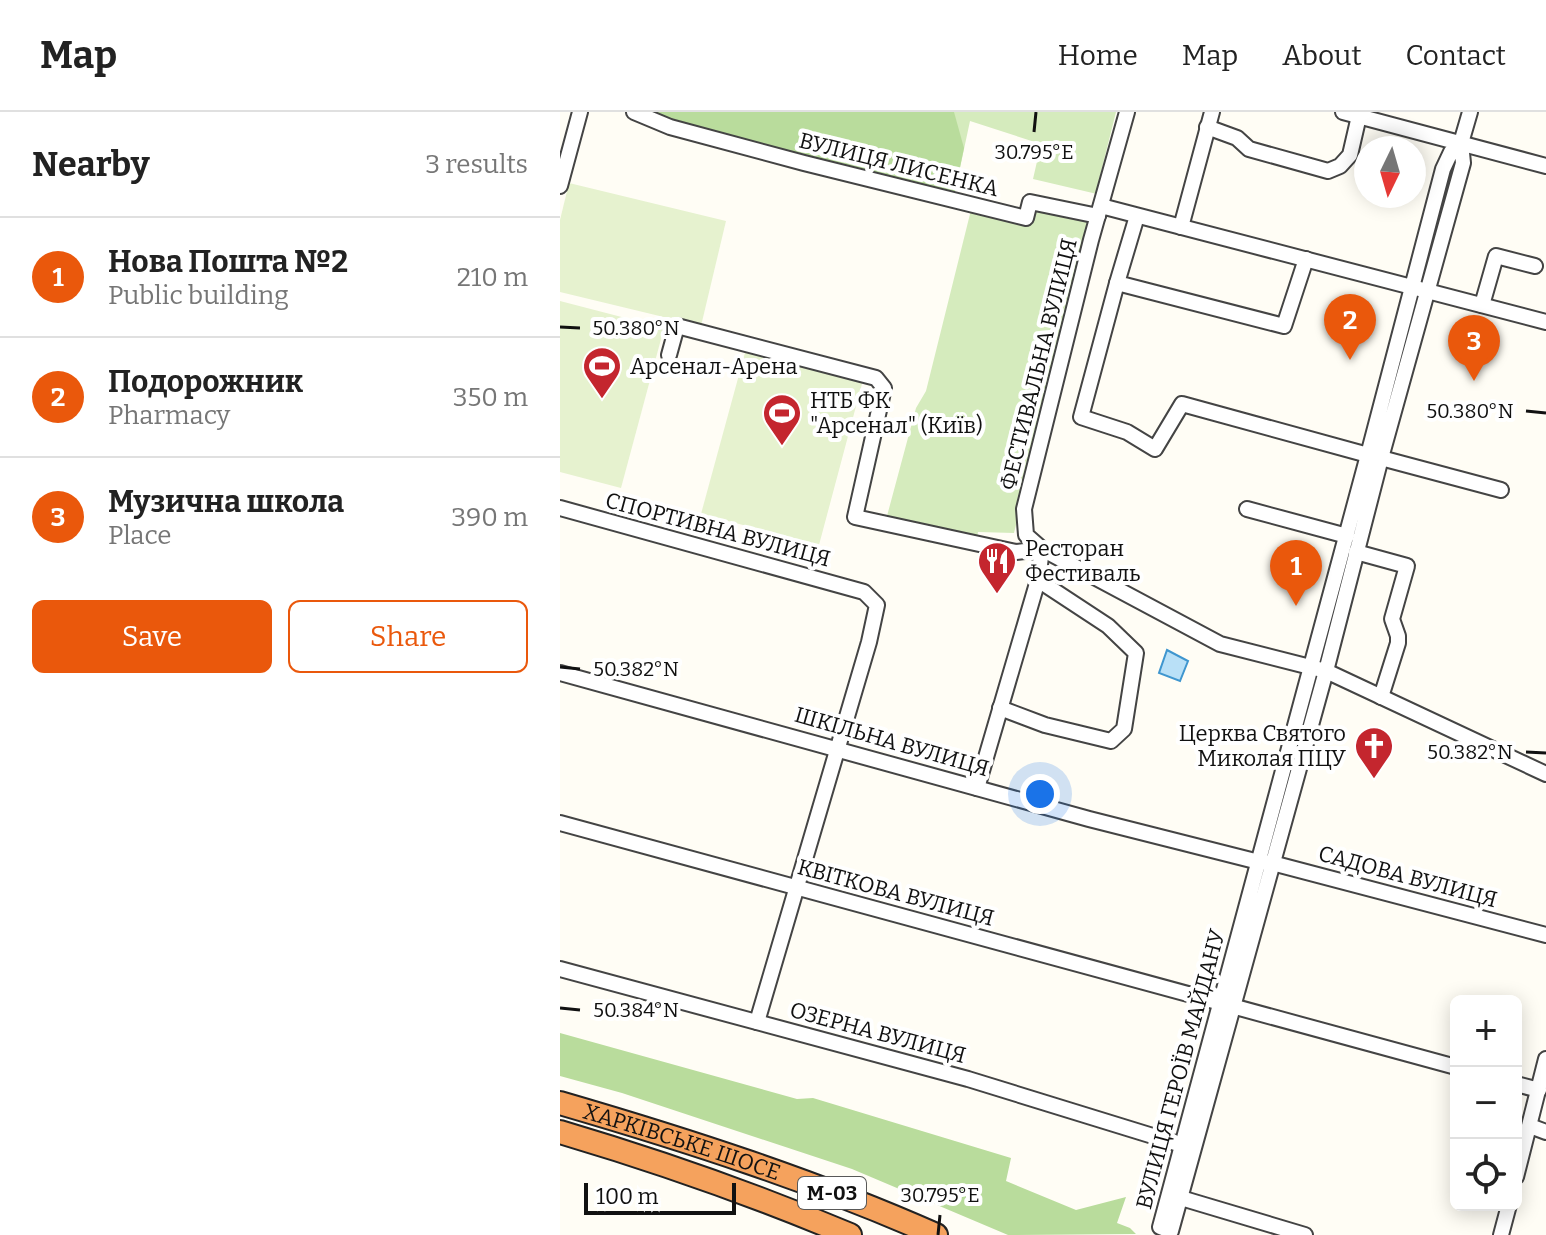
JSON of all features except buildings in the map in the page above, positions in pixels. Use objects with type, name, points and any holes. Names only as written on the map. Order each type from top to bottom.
[{"type":"highway","name":"ХАРКІВСЬКЕ ШОСЕ","points":[[560,1103],[737,1158],[936,1235]]},
{"type":"highway","name":"ХАРКІВСЬКЕ ШОСЕ","points":[[560,1132],[733,1188],[850,1235]]},
{"type":"street","points":[[560,186],[565,146],[580,112]]},
{"type":"street","name":"ВУЛИЦЯ ЛИСЕНКА","points":[[634,112],[684,131],[1026,218],[1030,202],[1137,216],[1546,322]]},
{"type":"street","name":"ФЕСТИВАЛЬНА ВУЛИЦЯ","points":[[1042,549],[1026,535],[1024,509],[1127,112]]},
{"type":"street","points":[[1181,227],[1212,112]]},
{"type":"street","points":[[1343,112],[1546,166]]},
{"type":"street","name":"ВУЛИЦЯ ГЕРОЇВ МАЙДАНУ","points":[[1226,1004],[1171,1231],[1160,1227],[1226,1004],[1319,668],[1356,552],[1375,456],[1420,289],[1463,163],[1461,143],[1470,112]]},
{"type":"street","points":[[1207,127],[1237,138],[1249,149],[1328,171],[1340,166],[1350,155],[1359,116]]},
{"type":"street","points":[[1137,216],[1081,417],[1127,432],[1155,449],[1182,404],[1501,490]]},
{"type":"street","points":[[1482,305],[1496,256],[1535,266]]},
{"type":"street","points":[[1117,283],[1284,326],[1306,259]]},
{"type":"street","points":[[669,355],[677,326],[876,378],[884,388],[855,517],[1016,552],[1042,549],[1220,644],[1319,668],[1546,774]]},
{"type":"street","name":"ВУЛИЦЯ ГЕРОЇВ МАЙДАНУ","points":[[1319,668],[1347,536],[1375,456]]},
{"type":"street","name":"СПОРТИВНА ВУЛИЦЯ","points":[[560,508],[864,592],[877,605],[837,748]]},
{"type":"street","points":[[1247,509],[1347,536]]},
{"type":"street","points":[[977,788],[1038,580],[1042,549]]},
{"type":"street","points":[[1356,552],[1407,566],[1392,619],[1398,643],[1381,697]]},
{"type":"street","points":[[1000,708],[1045,725],[1111,741],[1124,729],[1136,653],[1108,626],[1038,580]]},
{"type":"street","name":"ШКІЛЬНА ВУЛИЦЯ","points":[[560,673],[1089,819],[1265,862]]},
{"type":"street","points":[[757,1022],[837,748]]},
{"type":"street","name":"КВІТКОВА ВУЛИЦЯ","points":[[560,823],[1450,1065]]},
{"type":"street","name":"САДОВА ВУЛИЦЯ","points":[[1265,862],[1546,935]]},
{"type":"street","name":"ОЗЕРНА ВУЛИЦЯ","points":[[560,969],[968,1079],[1182,1145]]},
{"type":"street","points":[[1522,1155],[1546,1059]]},
{"type":"street","points":[[1522,1086],[1539,1090]]},
{"type":"street","points":[[1530,1126],[1546,1132]]},
{"type":"street","points":[[1181,1198],[1305,1235]]},
{"type":"street","points":[[1501,1235],[1507,1211]]},
{"type":"green space","points":[[650,112],[1116,112],[1097,194],[1033,179],[1041,144],[970,121],[954,196],[832,166]]},
{"type":"green space","points":[[650,112],[954,112],[964,148],[954,196],[832,166]]},
{"type":"green space","points":[[569,183],[726,221],[701,326],[560,292],[560,220]]},
{"type":"green space","points":[[1030,207],[1090,222],[1014,533],[978,532],[977,538],[887,516],[916,408],[926,391],[971,210],[1028,223]]},
{"type":"green space","name":"Арсенал-Арена","points":[[560,301],[664,328],[621,488],[560,472]]},
{"type":"green space","name":"НТБ ФК \"Арсенал\" (Київ)","points":[[746,349],[863,380],[819,545],[701,514]]},
{"type":"green space","points":[[560,1033],[797,1099],[813,1098],[1011,1158],[1006,1181],[1076,1210],[1126,1197],[1117,1223],[1136,1234],[1008,1235],[852,1169],[622,1093],[560,1076]]},
{"type":"water","points":[[1167,650],[1188,661],[1180,681],[1159,673]]},
{"type":"place","name":"Подорожник","points":[[1350,360]]},
{"type":"place","name":"Музична школа","points":[[1474,381]]},
{"type":"place","name":"Арсенал-Арена","points":[[602,400]]},
{"type":"place","name":"НТБ ФК \"Арсенал\" (Київ)","points":[[782,447]]},
{"type":"place","name":"Ресторан Фестиваль","points":[[997,595]]},
{"type":"place","name":"Нова Пошта №2","points":[[1296,606]]},
{"type":"place","name":"Церква Святого Миколая ПЦУ","points":[[1374,780]]}]
